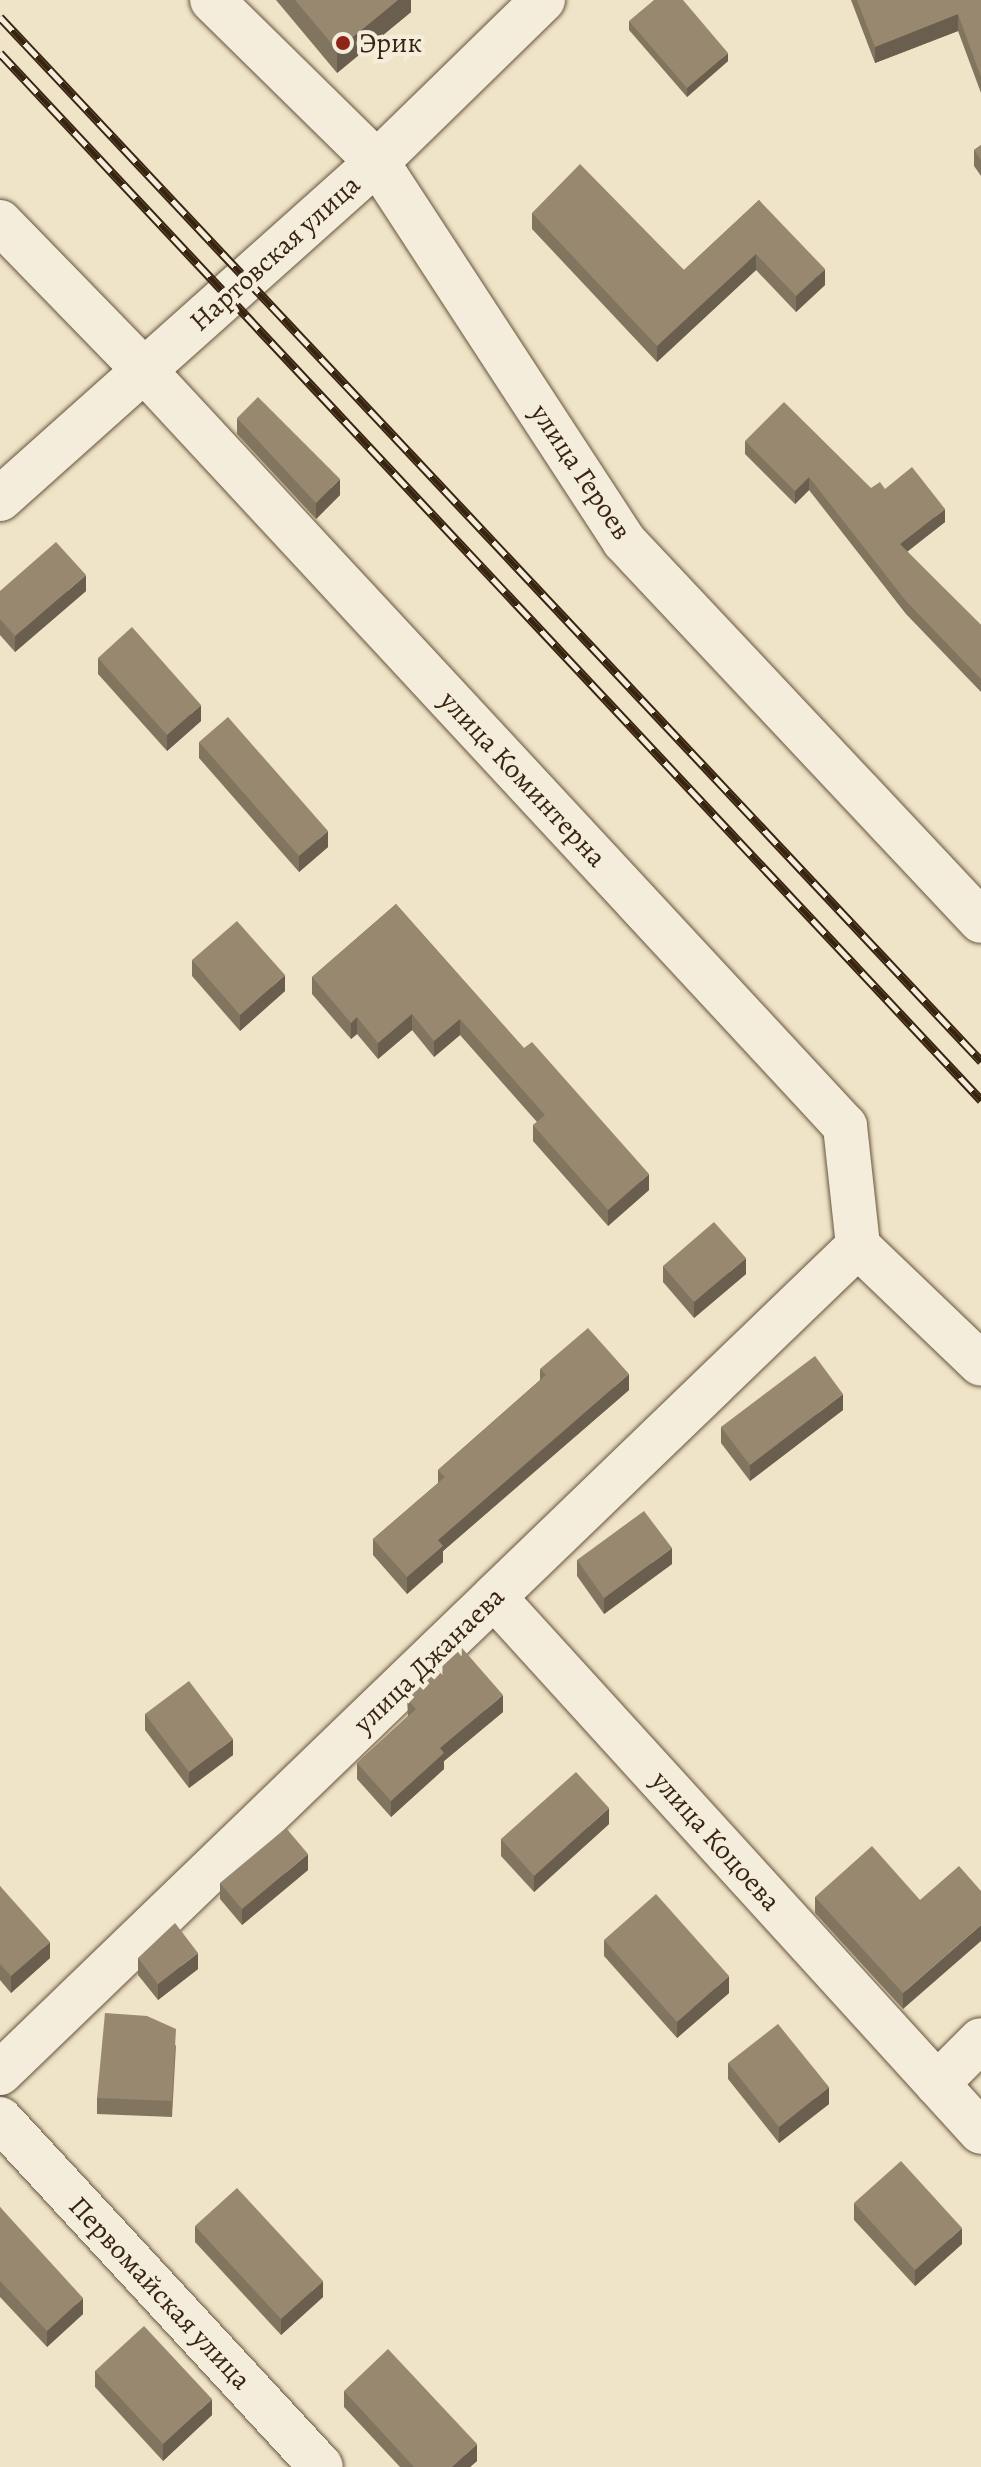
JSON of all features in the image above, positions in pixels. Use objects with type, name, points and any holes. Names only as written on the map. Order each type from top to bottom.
[{"type":"street","name":"улица Героев","points":[[212,0],[377,162],[624,541],[981,921]]},
{"type":"street","name":"Нартовская улица","points":[[0,499],[142,368],[230,297],[377,162],[543,0]]},
{"type":"street","name":"улица Коминтерна","points":[[0,222],[142,368],[845,1126],[858,1246]]},
{"type":"street","points":[[858,1246],[981,1364]]},
{"type":"street","name":"улица Джанаева","points":[[0,2073],[858,1246]]},
{"type":"street","name":"улица Коцоева","points":[[494,1597],[981,2132]]},
{"type":"street","points":[[937,2084],[981,2040]]},
{"type":"street","name":"Первомайская улица","points":[[0,2119],[321,2467]]},
{"type":"building","points":[[295,0],[398,0],[337,50]]},
{"type":"building","points":[[654,0],[683,0],[728,53],[687,88],[629,21]]},
{"type":"building","points":[[857,0],[981,0],[981,77],[958,14],[875,47]]},
{"type":"building","points":[[981,145],[981,160],[974,150]]},
{"type":"building","points":[[580,164],[684,270],[759,200],[825,269],[796,296],[756,254],[657,346],[532,213]]},
{"type":"building","points":[[258,397],[340,479],[316,503],[237,418]]},
{"type":"building","points":[[784,402],[871,488],[880,482],[885,489],[912,467],[945,509],[900,544],[981,625],[981,679],[906,601],[809,477],[795,491],[745,441]]},
{"type":"building","points":[[56,542],[86,575],[15,636],[0,619],[0,591]]},
{"type":"building","points":[[132,627],[201,705],[167,735],[98,658]]},
{"type":"building","points":[[228,717],[328,831],[299,856],[199,742]]},
{"type":"building","points":[[396,904],[524,1048],[532,1042],[649,1174],[608,1210],[533,1125],[545,1115],[460,1019],[434,1041],[412,1014],[378,1043],[357,1017],[351,1023],[312,977]]},
{"type":"building","points":[[237,921],[285,975],[240,1015],[192,960]]},
{"type":"building","points":[[714,1222],[746,1258],[694,1302],[663,1266]]},
{"type":"building","points":[[588,1328],[629,1374],[438,1540],[443,1546],[407,1577],[373,1539],[445,1477],[438,1470],[546,1375],[540,1369]]},
{"type":"building","points":[[815,1356],[843,1394],[750,1465],[721,1427]]},
{"type":"building","points":[[644,1511],[672,1548],[604,1598],[577,1560]]},
{"type":"building","points":[[462,1648],[503,1695],[440,1748],[444,1753],[391,1801],[357,1763],[416,1709],[407,1699]]},
{"type":"building","points":[[189,1681],[233,1739],[189,1772],[145,1714]]},
{"type":"building","points":[[576,1772],[609,1808],[534,1876],[501,1839]]},
{"type":"building","points":[[286,1828],[308,1854],[242,1909],[220,1883]]},
{"type":"building","points":[[872,1846],[920,1900],[959,1866],[981,1891],[981,1925],[903,1993],[815,1897]]},
{"type":"building","points":[[0,1886],[50,1942],[11,1976],[0,1964]]},
{"type":"building","points":[[656,1894],[729,1976],[677,2022],[604,1940]]},
{"type":"building","points":[[175,1923],[198,1953],[158,1984],[138,1958]]},
{"type":"building","points":[[105,2013],[147,2016],[176,2029],[172,2101],[97,2098]]},
{"type":"building","points":[[778,2024],[829,2087],[779,2127],[728,2063]]},
{"type":"building","points":[[901,2161],[962,2228],[915,2270],[854,2203]]},
{"type":"building","points":[[237,2188],[323,2281],[281,2319],[195,2226]]},
{"type":"building","points":[[0,2207],[83,2298],[47,2331],[0,2281]]},
{"type":"building","points":[[144,2326],[212,2399],[163,2444],[95,2371]]},
{"type":"building","points":[[388,2349],[477,2444],[452,2467],[414,2467],[344,2391]]},
{"type":"railway","points":[[0,17],[981,1061]]},
{"type":"railway","points":[[0,53],[981,1100]]},
{"type":"place","name":"Эрик","points":[[343,43]]}]
